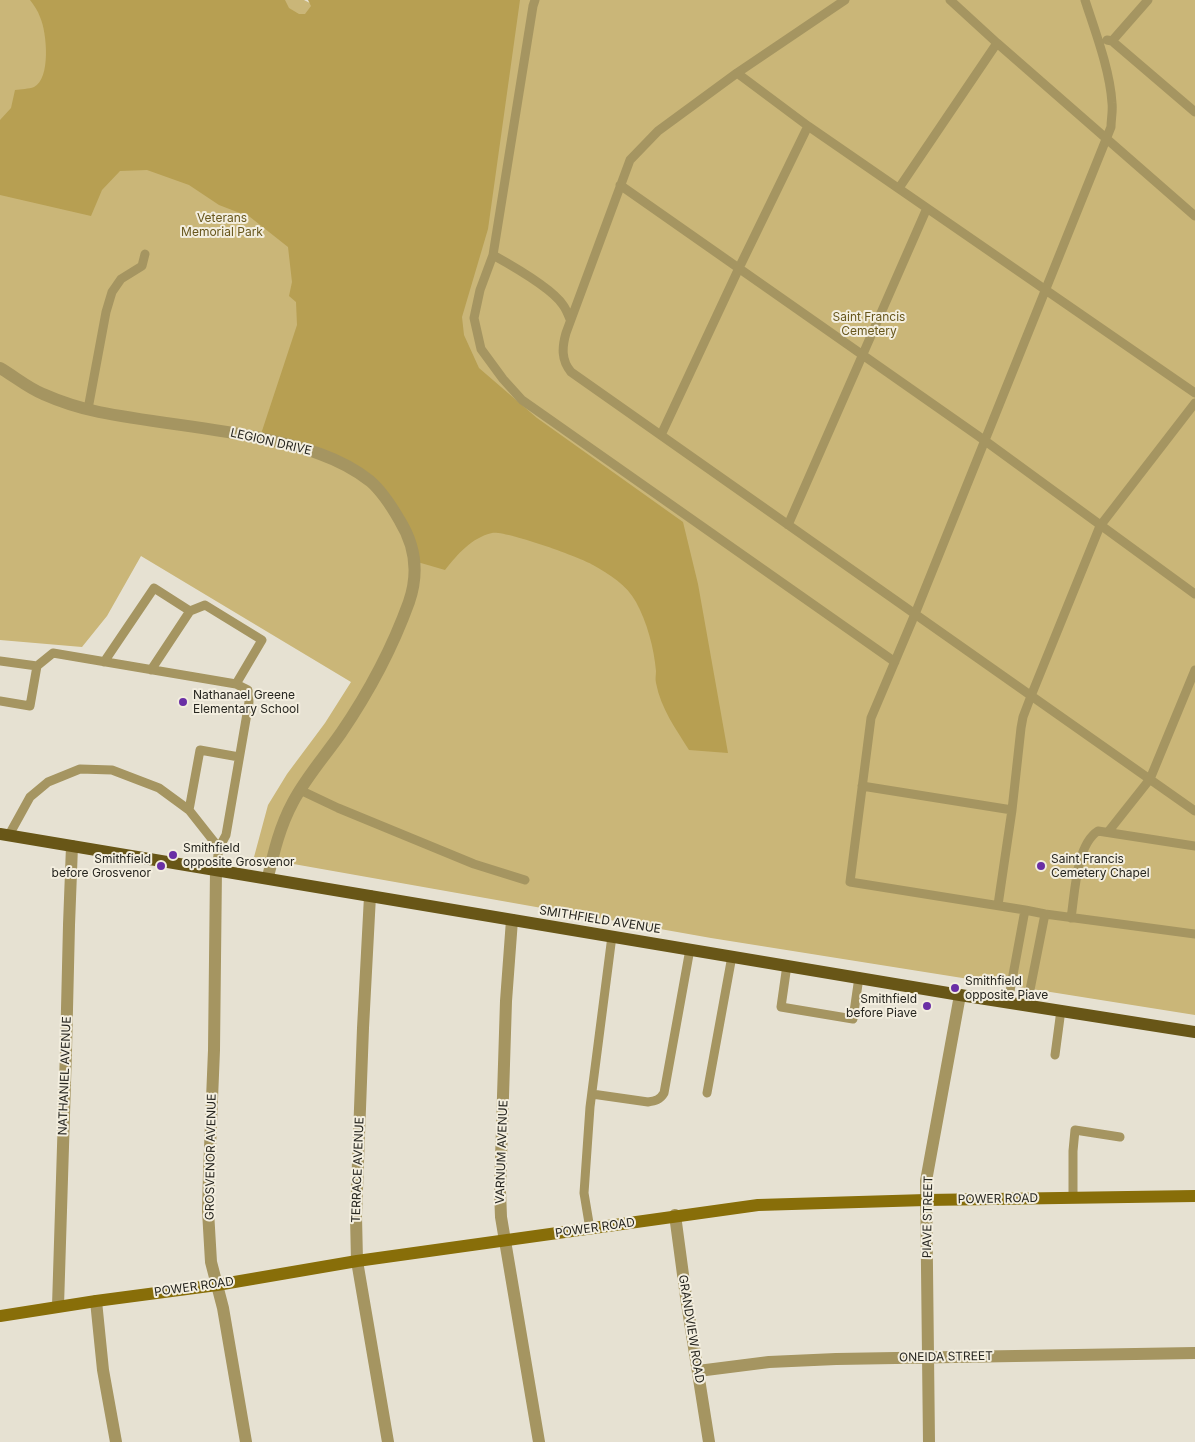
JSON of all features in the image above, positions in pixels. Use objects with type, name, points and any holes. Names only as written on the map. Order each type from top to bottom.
[{"type":"main road","name":"SMITHFIELD AVENUE","points":[[4,835],[960,995],[1195,1032]]},
{"type":"main road","name":"POWER ROAD","points":[[0,1316],[58,1306],[217,1285],[357,1261],[781,1203],[1195,1196]]},
{"type":"street","name":"LEGION DRIVE","points":[[0,368],[42,394],[61,402],[153,421],[233,432],[299,446],[324,455],[357,472],[378,489],[406,530],[414,554],[414,575],[410,599],[399,627],[380,670],[361,702],[300,790],[281,827],[268,878]]},
{"type":"street","name":"NATHANIEL AVENUE","points":[[58,1306],[72,846]]},
{"type":"street","name":"GROSVENOR AVENUE","points":[[216,869],[214,1050],[208,1211],[211,1262],[223,1308],[246,1442]]},
{"type":"street","name":"TERRACE AVENUE","points":[[370,896],[356,1216],[357,1261],[388,1442]]},
{"type":"street","name":"VARNUM AVENUE","points":[[512,920],[506,1001],[500,1191],[501,1217],[539,1442]]},
{"type":"street","name":"PIAVE STREET","points":[[929,1442],[926,1181],[960,995]]},
{"type":"street","name":"GRANDVIEW ROAD","points":[[675,1216],[709,1442]]},
{"type":"street","points":[[96,1301],[104,1370],[116,1442]]},
{"type":"street","name":"ONEIDA STREET","points":[[698,1371],[769,1362],[836,1359],[1195,1353]]},
{"type":"lane","points":[[535,0],[493,255],[480,290],[474,318],[481,350],[522,400],[894,662]]},
{"type":"lane","points":[[845,0],[737,73],[658,131],[630,160],[570,319],[563,344],[565,365],[571,372],[1195,811]]},
{"type":"lane","points":[[950,0],[1106,140],[1195,216]]},
{"type":"lane","points":[[1085,0],[1098,38],[1109,81],[1112,104],[1111,127],[871,718],[850,882],[1044,914],[1195,934]]},
{"type":"lane","points":[[1112,41],[1148,0]]},
{"type":"lane","points":[[1098,38],[1112,41],[1195,112]]},
{"type":"lane","points":[[899,188],[997,43]]},
{"type":"lane","points":[[737,73],[808,126],[1195,393]]},
{"type":"lane","points":[[661,435],[808,126]]},
{"type":"lane","points":[[620,185],[984,440],[1195,594]]},
{"type":"lane","points":[[788,525],[927,208]]},
{"type":"lane","points":[[88,409],[106,312],[112,292],[121,280],[142,266],[145,254]]},
{"type":"lane","points":[[493,255],[545,288],[563,304],[570,319]]},
{"type":"lane","points":[[998,905],[1012,810],[1021,728],[1031,696],[1100,526],[1195,403]]},
{"type":"lane","points":[[104,662],[154,588],[190,611]]},
{"type":"lane","points":[[151,670],[190,611],[205,605],[262,640],[236,684]]},
{"type":"lane","points":[[0,701],[30,706],[37,666],[53,653],[236,684],[248,690],[249,702],[226,835],[218,848],[216,869]]},
{"type":"lane","points":[[0,661],[37,666]]},
{"type":"lane","points":[[1108,832],[1150,779],[1195,670]]},
{"type":"lane","points":[[189,810],[200,750],[239,757]]},
{"type":"lane","points":[[4,835],[30,797],[48,782],[80,769],[112,770],[159,788],[189,810],[218,848]]},
{"type":"lane","points":[[862,786],[1012,810]]},
{"type":"lane","points":[[300,790],[338,808],[474,864],[525,880]]},
{"type":"lane","points":[[1071,918],[1084,846],[1091,835],[1098,831],[1108,832],[1195,846]]},
{"type":"lane","points":[[1008,1002],[1025,910]]},
{"type":"lane","points":[[1027,1005],[1044,914]]},
{"type":"lane","points":[[590,1229],[584,1193],[592,1094],[612,936]]},
{"type":"lane","points":[[592,1094],[648,1102],[662,1098],[690,949]]},
{"type":"lane","points":[[707,1093],[732,956]]},
{"type":"lane","points":[[786,965],[782,1007],[853,1019],[859,977]]},
{"type":"lane","points":[[1055,1055],[1061,1010]]},
{"type":"lane","points":[[1073,1198],[1075,1130],[1120,1137]]},
{"type":"green space","points":[[0,0],[304,0],[465,84],[476,0],[1195,0],[1195,1015],[711,938],[254,857],[268,805],[287,774],[325,723],[351,682],[141,556],[107,616],[82,647],[0,640]]},
{"type":"shaded area","points":[[30,0],[285,0],[289,8],[299,14],[305,14],[311,6],[308,0],[520,0],[488,229],[462,317],[464,335],[479,368],[537,418],[683,522],[698,584],[728,753],[689,750],[661,701],[656,681],[652,644],[640,610],[628,590],[611,576],[573,556],[499,533],[484,535],[471,543],[445,570],[414,561],[401,524],[356,472],[260,437],[297,325],[296,302],[289,296],[292,282],[288,247],[250,217],[219,205],[189,185],[147,170],[120,171],[102,190],[91,216],[0,195],[0,120],[11,108],[15,90],[34,87],[43,75],[45,65],[46,44],[42,24],[37,10]]},
{"type":"place","name":"Nathanael Greene Elementary School","points":[[183,702]]},
{"type":"place","name":"Smithfield opposite Grosvenor","points":[[173,855]]},
{"type":"place","name":"Smithfield before Grosvenor","points":[[161,866]]},
{"type":"place","name":"Saint Francis Cemetery Chapel","points":[[1041,866]]},
{"type":"place","name":"Smithfield opposite Piave","points":[[955,988]]},
{"type":"place","name":"Smithfield before Piave","points":[[927,1006]]},
{"type":"park label","name":"Veterans Memorial Park","points":[[222,225]]},
{"type":"park label","name":"Saint Francis Cemetery","points":[[869,324]]}]
